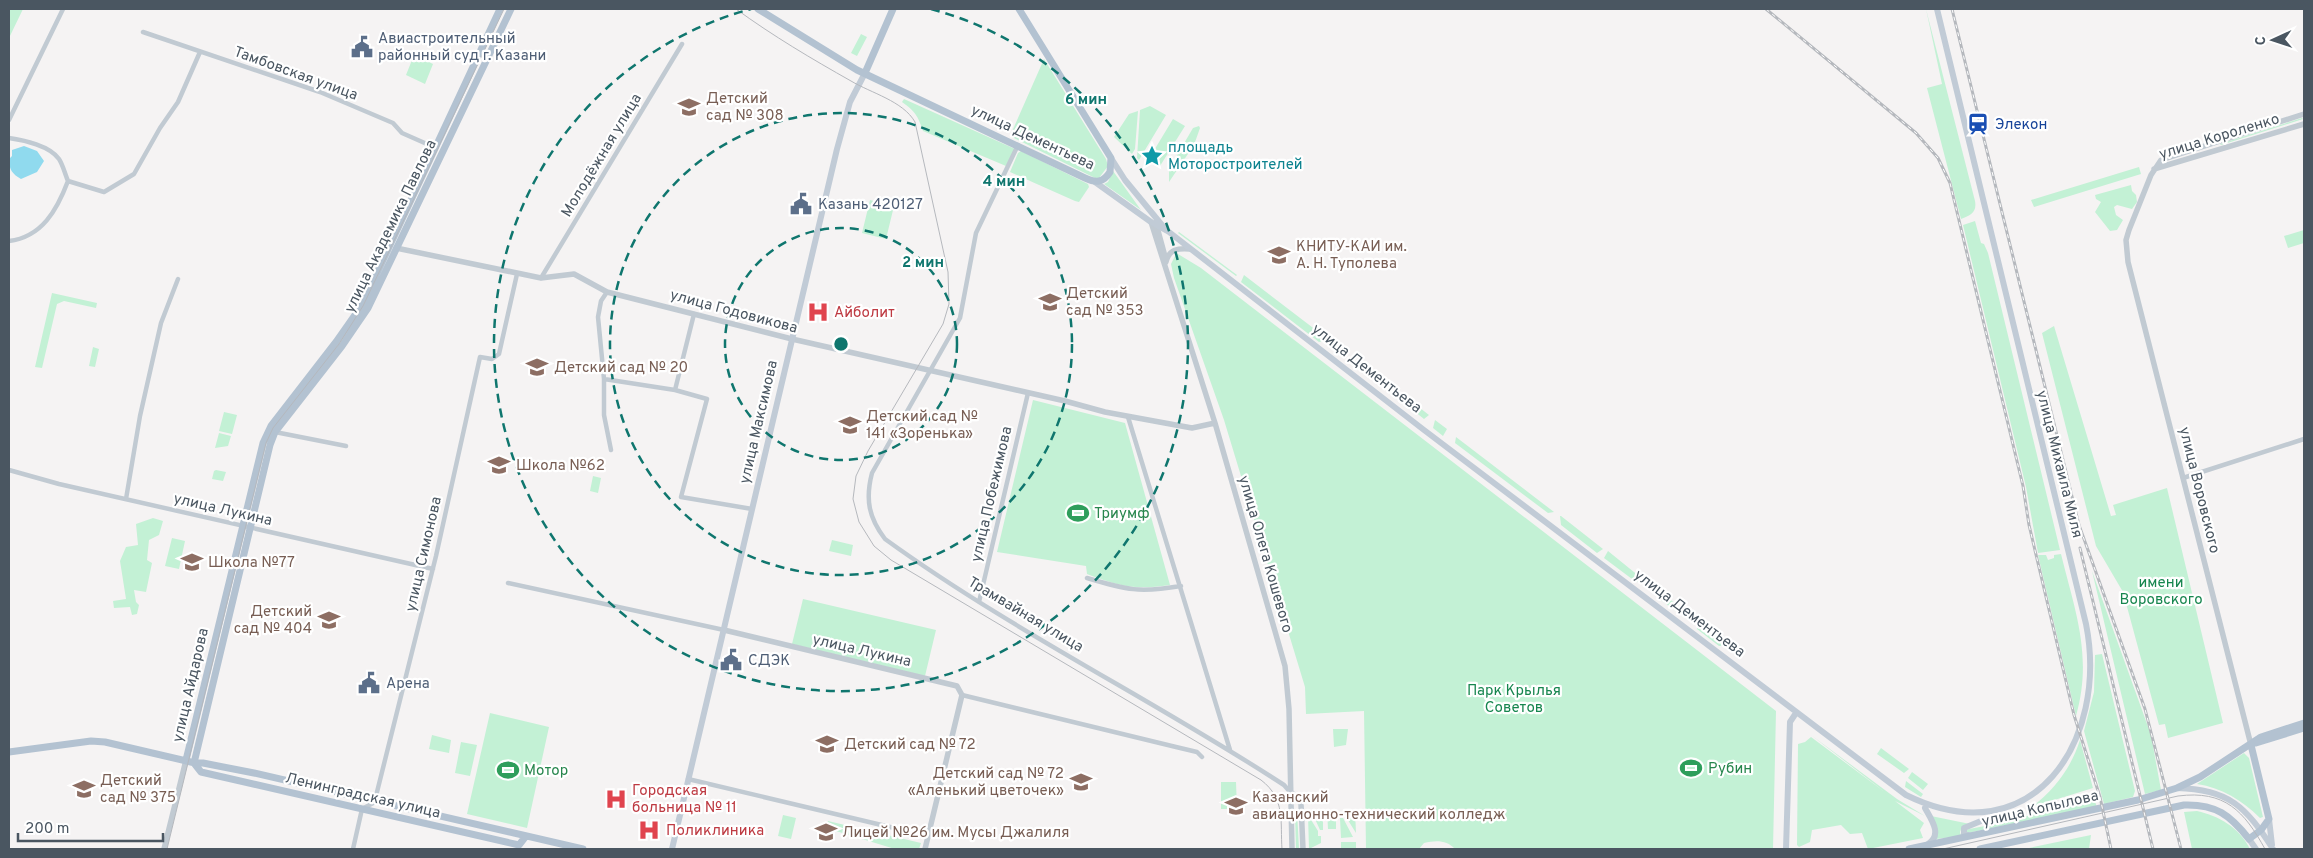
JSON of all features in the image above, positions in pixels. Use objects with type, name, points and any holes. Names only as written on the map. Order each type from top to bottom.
[{"type":"main road","name":"улица Академика Павлова","points":[[246,527],[263,443],[268,432],[362,305],[436,148],[498,9]]},
{"type":"main road","name":"улица Дементьева","points":[[758,9],[812,44],[865,73],[1095,182],[1154,220]]},
{"type":"main road","name":"улица Максимова","points":[[672,849],[846,115],[894,9]]},
{"type":"main road","points":[[1019,9],[1124,180],[1154,220],[1170,234]]},
{"type":"main road","name":"улица Михаила Миля","points":[[1924,806],[1938,813],[1961,818],[1988,818],[2012,812],[2039,797],[2062,773],[2080,730],[2091,686],[2092,668],[2086,624],[1937,9]]},
{"type":"main road","name":"улица Академика Павлова","points":[[246,527],[275,432],[360,321],[509,12]]},
{"type":"main road","points":[[1095,182],[1107,177],[1112,168],[1111,158]]},
{"type":"main road","name":"улица Олега Кошевого","points":[[1154,220],[1157,226]]},
{"type":"main road","name":"улица Дементьева","points":[[1157,226],[1190,249],[1796,713],[1924,806]]},
{"type":"main road","name":"улица Айдарова","points":[[186,760],[246,527]]},
{"type":"main road","name":"улица Айдарова","points":[[194,763],[246,527]]},
{"type":"main road","points":[[1786,849],[1790,722],[1796,713]]},
{"type":"main road","points":[[2251,745],[2261,736],[2304,723]]},
{"type":"main road","points":[[2251,745],[2304,728]]},
{"type":"main road","name":"Ленинградская улица","points":[[9,752],[91,741],[194,763],[204,763],[245,771],[583,849]]},
{"type":"main road","name":"улица Копылова","points":[[1909,849],[2138,800],[2177,788],[2251,745]]},
{"type":"main road","name":"улица Воровского","points":[[2251,745],[2273,849]]},
{"type":"main road","name":"Ленинградская улица","points":[[194,763],[201,772],[518,847],[526,836]]},
{"type":"main road","points":[[2177,788],[2206,791],[2226,798],[2248,813],[2273,849]]},
{"type":"main road","name":"улица Копылова","points":[[1980,849],[2176,806],[2198,805],[2212,807],[2230,817],[2249,839]]},
{"type":"main road","points":[[1924,806],[1934,824],[1936,834],[1933,841],[1924,847]]},
{"type":"main road","points":[[1975,836],[1964,834],[1964,828],[1988,818]]},
{"type":"main road","points":[[2256,849],[2249,839],[2261,830],[2268,819]]},
{"type":"street","points":[[9,120],[64,9]]},
{"type":"street","points":[[498,9],[509,12]]},
{"type":"street","name":"Тамбовская улица","points":[[143,32],[320,92],[393,124],[402,133],[436,148]]},
{"type":"street","name":"Молодёжная улица","points":[[541,278],[682,44]]},
{"type":"street","points":[[68,181],[104,192],[134,174],[160,128],[178,102],[200,52]]},
{"type":"street","name":"улица Короленко","points":[[2154,169],[2157,163],[2167,158],[2304,114]]},
{"type":"street","name":"улица Короленко","points":[[2154,169],[2216,152],[2304,124]]},
{"type":"street","points":[[9,138],[21,140],[54,153],[60,160],[68,181],[60,202],[42,228],[22,240],[9,242]]},
{"type":"street","points":[[2213,143],[2216,152]]},
{"type":"street","name":"Трамвайная улица","points":[[1018,145],[976,233],[960,318],[872,473],[867,490],[868,508],[874,525],[885,540],[979,602],[1230,750],[1284,785],[1292,793]]},
{"type":"street","name":"улица Воровского","points":[[2154,169],[2129,230],[2127,251],[2251,745]]},
{"type":"street","name":"улица Олега Кошевого","points":[[1154,220],[1160,249],[1215,423],[1286,666],[1292,793],[1292,849]]},
{"type":"street","name":"улица Олега Кошевого","points":[[1157,226],[1160,249],[1166,262],[1168,275]]},
{"type":"street","points":[[1160,249],[1170,234]]},
{"type":"street","name":"улица Годовикова","points":[[396,248],[541,278],[574,274],[607,292],[792,339],[1128,417],[1192,428],[1215,423]]},
{"type":"street","points":[[1166,262],[1174,250],[1190,249]]},
{"type":"street","name":"улица Симонова","points":[[375,802],[433,569],[480,357],[492,359],[499,354],[517,274]]},
{"type":"street","points":[[126,500],[140,412],[161,323],[178,279]]},
{"type":"street","points":[[607,292],[602,301],[598,317],[604,379],[604,415],[611,450]]},
{"type":"street","points":[[675,390],[694,314]]},
{"type":"street","points":[[604,379],[675,390],[707,399],[681,498],[752,509]]},
{"type":"street","name":"улица Побежимова","points":[[979,602],[1028,393]]},
{"type":"street","points":[[1128,417],[1230,750]]},
{"type":"street","points":[[275,432],[346,446]]},
{"type":"street","points":[[2183,478],[2304,439]]},
{"type":"street","name":"улица Лукина","points":[[9,470],[126,500],[433,569]]},
{"type":"street","points":[[1087,578],[1128,590],[1154,590],[1181,586]]},
{"type":"street","name":"улица Лукина","points":[[508,583],[724,630],[956,686],[962,695],[1197,752],[1202,757]]},
{"type":"street","points":[[925,849],[962,695]]},
{"type":"street","name":"улица Айдарова","points":[[164,849],[186,760]]},
{"type":"street","points":[[688,779],[928,836]]},
{"type":"street","points":[[1292,793],[1301,804],[1303,849]]},
{"type":"street","points":[[353,849],[362,809],[375,802]]},
{"type":"green space","points":[[9,9],[23,9],[9,38]]},
{"type":"green space","points":[[1926,9],[1975,201],[1975,208],[1972,213],[1961,219],[1927,88],[1942,84]]},
{"type":"green space","points":[[861,34],[867,37],[857,56],[851,53]]},
{"type":"green space","points":[[414,55],[433,64],[425,84],[406,75]]},
{"type":"green space","points":[[1044,59],[1106,159],[1108,166],[1099,178],[1095,178],[1010,136]]},
{"type":"green space","points":[[904,99],[1015,149],[1006,166],[923,131],[916,114],[902,102]]},
{"type":"green space","points":[[1150,106],[1166,115],[1139,160],[1137,158],[1140,110]]},
{"type":"green space","points":[[1138,111],[1135,149],[1132,154],[1114,137],[1129,114]]},
{"type":"green space","points":[[2302,118],[2303,119],[2220,144]]},
{"type":"green space","points":[[1173,119],[1185,126],[1160,166],[1150,157]]},
{"type":"green space","points":[[1199,126],[1194,145],[1169,182],[1169,169],[1193,128]]},
{"type":"green space","points":[[1021,151],[1088,184],[1089,187],[1079,202],[1010,172],[1018,153]]},
{"type":"green space","points":[[2139,167],[2141,174],[2034,207],[2031,200]]},
{"type":"green space","points":[[1113,171],[1141,210],[1104,184],[1108,182]]},
{"type":"green space","points":[[2131,185],[2137,202],[2132,209],[2117,205],[2114,207],[2116,215],[2123,220],[2117,230],[2110,231],[2095,212],[2101,202],[2096,199],[2095,195]]},
{"type":"green space","points":[[870,200],[894,206],[886,239],[862,233]]},
{"type":"green space","points":[[1975,221],[1981,243],[1984,244],[1988,253],[2060,550],[2038,553],[2026,487],[1963,225]]},
{"type":"green space","points":[[2304,230],[2304,243],[2288,248],[2284,236]]},
{"type":"green space","points":[[1179,232],[1237,275],[1178,233]]},
{"type":"green space","name":"Парк Крылья Советов","points":[[1178,254],[1201,268],[1776,711],[1773,849],[1455,849],[1445,842],[1433,841],[1424,843],[1419,849],[1366,849],[1364,711],[1306,714],[1305,687],[1224,420],[1174,278],[1171,264]]},
{"type":"green space","points":[[1244,275],[1325,337],[1323,341],[1319,342],[1241,282]]},
{"type":"green space","points":[[52,293],[97,303],[96,308],[64,301],[57,304],[42,368],[35,367]]},
{"type":"green space","name":"имени Воровского","points":[[2054,326],[2111,516],[2116,515],[2113,505],[2167,488],[2223,723],[2168,738],[2165,724],[2159,725],[2123,592],[2096,546],[2042,333]]},
{"type":"green space","points":[[93,347],[99,349],[95,367],[89,366]]},
{"type":"green space","points":[[1366,366],[1429,415],[1424,419],[1363,370]]},
{"type":"green space","name":"Триумф","points":[[1033,400],[1125,423],[1170,585],[1128,586],[1087,574],[1086,566],[997,552]]},
{"type":"green space","points":[[224,412],[237,415],[232,434],[219,431]]},
{"type":"green space","points":[[1435,420],[1447,429],[1443,436],[1433,428]]},
{"type":"green space","points":[[219,433],[231,436],[228,446],[215,448]]},
{"type":"green space","points":[[1456,437],[1554,512],[1548,513],[1455,443]]},
{"type":"green space","points":[[216,470],[226,472],[223,481],[212,479]]},
{"type":"green space","points":[[593,476],[601,478],[598,493],[590,491]]},
{"type":"green space","points":[[1560,516],[1603,549],[1597,553],[1561,525]]},
{"type":"green space","points":[[153,518],[163,521],[159,535],[149,540],[147,560],[152,563],[146,592],[134,590],[136,602],[139,605],[137,614],[132,615],[130,607],[114,608],[113,601],[126,599],[120,561],[126,547],[138,545],[136,524]]},
{"type":"green space","points":[[172,538],[185,541],[179,569],[165,566]]},
{"type":"green space","points":[[832,540],[853,545],[851,556],[829,551]]},
{"type":"green space","points":[[1608,551],[1645,581],[1636,582],[1604,558]]},
{"type":"green space","points":[[2061,554],[2076,614],[2082,653],[2081,694],[2076,716],[2038,555],[2046,555],[2048,560],[2054,558],[2054,555]]},
{"type":"green space","points":[[2092,571],[2151,735],[2161,790],[2145,794]]},
{"type":"green space","points":[[1657,589],[1682,609],[1677,612],[1658,598]]},
{"type":"green space","points":[[803,599],[936,630],[925,676],[792,644]]},
{"type":"green space","points":[[1699,622],[1730,645],[1719,646],[1697,629]]},
{"type":"green space","points":[[2102,654],[2135,791],[2133,797],[2104,804],[2084,731],[2094,692],[2095,655]]},
{"type":"green space","name":"Мотор","points":[[490,713],[549,727],[527,828],[467,814]]},
{"type":"green space","points":[[1333,729],[1348,729],[1346,745],[1334,747]]},
{"type":"green space","points":[[432,735],[451,740],[449,753],[429,749]]},
{"type":"green space","points":[[1811,735],[1897,799],[1925,816],[1895,801],[1924,823],[1920,830],[1923,838],[1868,849],[1862,833],[1850,834],[1841,825],[1812,830],[1810,842],[1799,847],[1797,845],[1798,744],[1805,742],[1811,737],[1886,793]]},
{"type":"green space","points":[[2080,740],[2093,788],[2032,807],[2048,793],[2067,769]]},
{"type":"green space","points":[[461,742],[477,745],[470,776],[455,773]]},
{"type":"green space","points":[[1881,748],[1909,769],[1904,773],[1877,754]]},
{"type":"green space","points":[[2244,753],[2249,758],[2263,817],[2260,818],[2231,796],[2215,788],[2197,784]]},
{"type":"green space","points":[[1912,772],[1928,784],[1923,790],[1908,778]]},
{"type":"green space","points":[[1906,781],[1923,794],[1921,797],[1905,787]]},
{"type":"green space","points":[[1221,782],[1236,782],[1237,809],[1221,809]]},
{"type":"green space","points":[[2092,794],[2097,807],[1967,833],[1966,830],[2012,821]]},
{"type":"green space","points":[[1311,810],[1323,811],[1323,830],[1320,830]]},
{"type":"green space","points":[[1327,810],[1336,810],[1336,829],[1328,829]]},
{"type":"green space","points":[[1345,810],[1355,810],[1356,833],[1346,817]]},
{"type":"green space","points":[[1297,811],[1299,849],[1296,849],[1295,813]]},
{"type":"green space","points":[[2197,811],[2221,819],[2228,824],[2240,834],[2250,849],[2192,849],[2184,812]]},
{"type":"green space","points":[[783,815],[796,818],[791,839],[778,836]]},
{"type":"green space","points":[[1308,815],[1318,831],[1318,836],[1321,836],[1321,843],[1309,849]]},
{"type":"green space","points":[[1931,816],[1970,824],[1962,827],[1961,836],[1936,839]]},
{"type":"green space","points":[[1340,818],[1343,818],[1353,837],[1341,838]]},
{"type":"green space","points":[[828,821],[921,843],[919,849],[895,849],[826,828]]},
{"type":"green space","points":[[2091,835],[2089,849],[2024,849]]},
{"type":"green space","points":[[1341,842],[1356,842],[1356,849],[1341,849]]},
{"type":"water","points":[[24,146],[37,151],[44,161],[37,172],[21,179],[12,171],[9,159],[12,156],[12,150]]},
{"type":"tram line","points":[[167,849],[266,443],[273,428],[339,344],[363,306],[504,9]]},
{"type":"tram line","points":[[736,9],[807,56],[903,108],[915,122],[948,272],[949,304],[943,324],[868,451],[856,476],[853,499],[859,522],[874,546],[891,560],[1261,780],[1275,795],[1278,803],[1281,820],[1282,849]]},
{"type":"tram line","points":[[1943,849],[2178,796],[2194,795],[2208,796],[2221,800],[2231,806],[2249,824],[2265,849]]},
{"type":"railway","points":[[1766,9],[1916,133],[1938,158],[1950,183],[2023,486],[2029,525],[2074,715],[2100,797],[2111,849]]},
{"type":"railway","points":[[1952,9],[2079,525],[2145,709],[2181,849]]},
{"type":"railway","points":[[2080,548],[2153,849]]},
{"type":"place","name":"Авиастроительный районный суд г. Казани","points":[[362,47]]},
{"type":"place","name":"Детский сад № 308","points":[[689,107]]},
{"type":"place","name":"Элекон","points":[[1978,124]]},
{"type":"place","name":"площадь Моторостроителей","points":[[1152,156]]},
{"type":"place","name":"Казань 420127","points":[[801,204]]},
{"type":"place","name":"КНИТУ-КАИ им. А. Н. Туполева","points":[[1279,255]]},
{"type":"place","name":"Детский сад № 353","points":[[1050,302]]},
{"type":"place","name":"Айболит","points":[[818,312]]},
{"type":"place","name":"Детский сад № 20","points":[[537,367]]},
{"type":"place","name":"Детский сад № 141 «Зоренька»","points":[[850,425]]},
{"type":"place","name":"Школа №62","points":[[499,465]]},
{"type":"place","name":"Триумф","points":[[1078,513]]},
{"type":"place","name":"Школа №77","points":[[192,562]]},
{"type":"place","name":"Детский сад № 404","points":[[329,620]]},
{"type":"place","name":"СДЭК","points":[[731,660]]},
{"type":"place","name":"Арена","points":[[369,683]]},
{"type":"place","name":"Детский сад № 72","points":[[827,744]]},
{"type":"place","name":"Рубин","points":[[1691,768]]},
{"type":"place","name":"Мотор","points":[[508,770]]},
{"type":"place","name":"Детский сад № 72 «Аленький цветочек»","points":[[1081,782]]},
{"type":"place","name":"Детский сад № 375","points":[[84,789]]},
{"type":"place","name":"Городская больница № 11","points":[[616,799]]},
{"type":"place","name":"Казанский авиационно-технический колледж","points":[[1236,806]]},
{"type":"place","name":"Поликлиника","points":[[649,830]]},
{"type":"place","name":"Лицей №26 им. Мусы Джалиля","points":[[826,832]]}]
